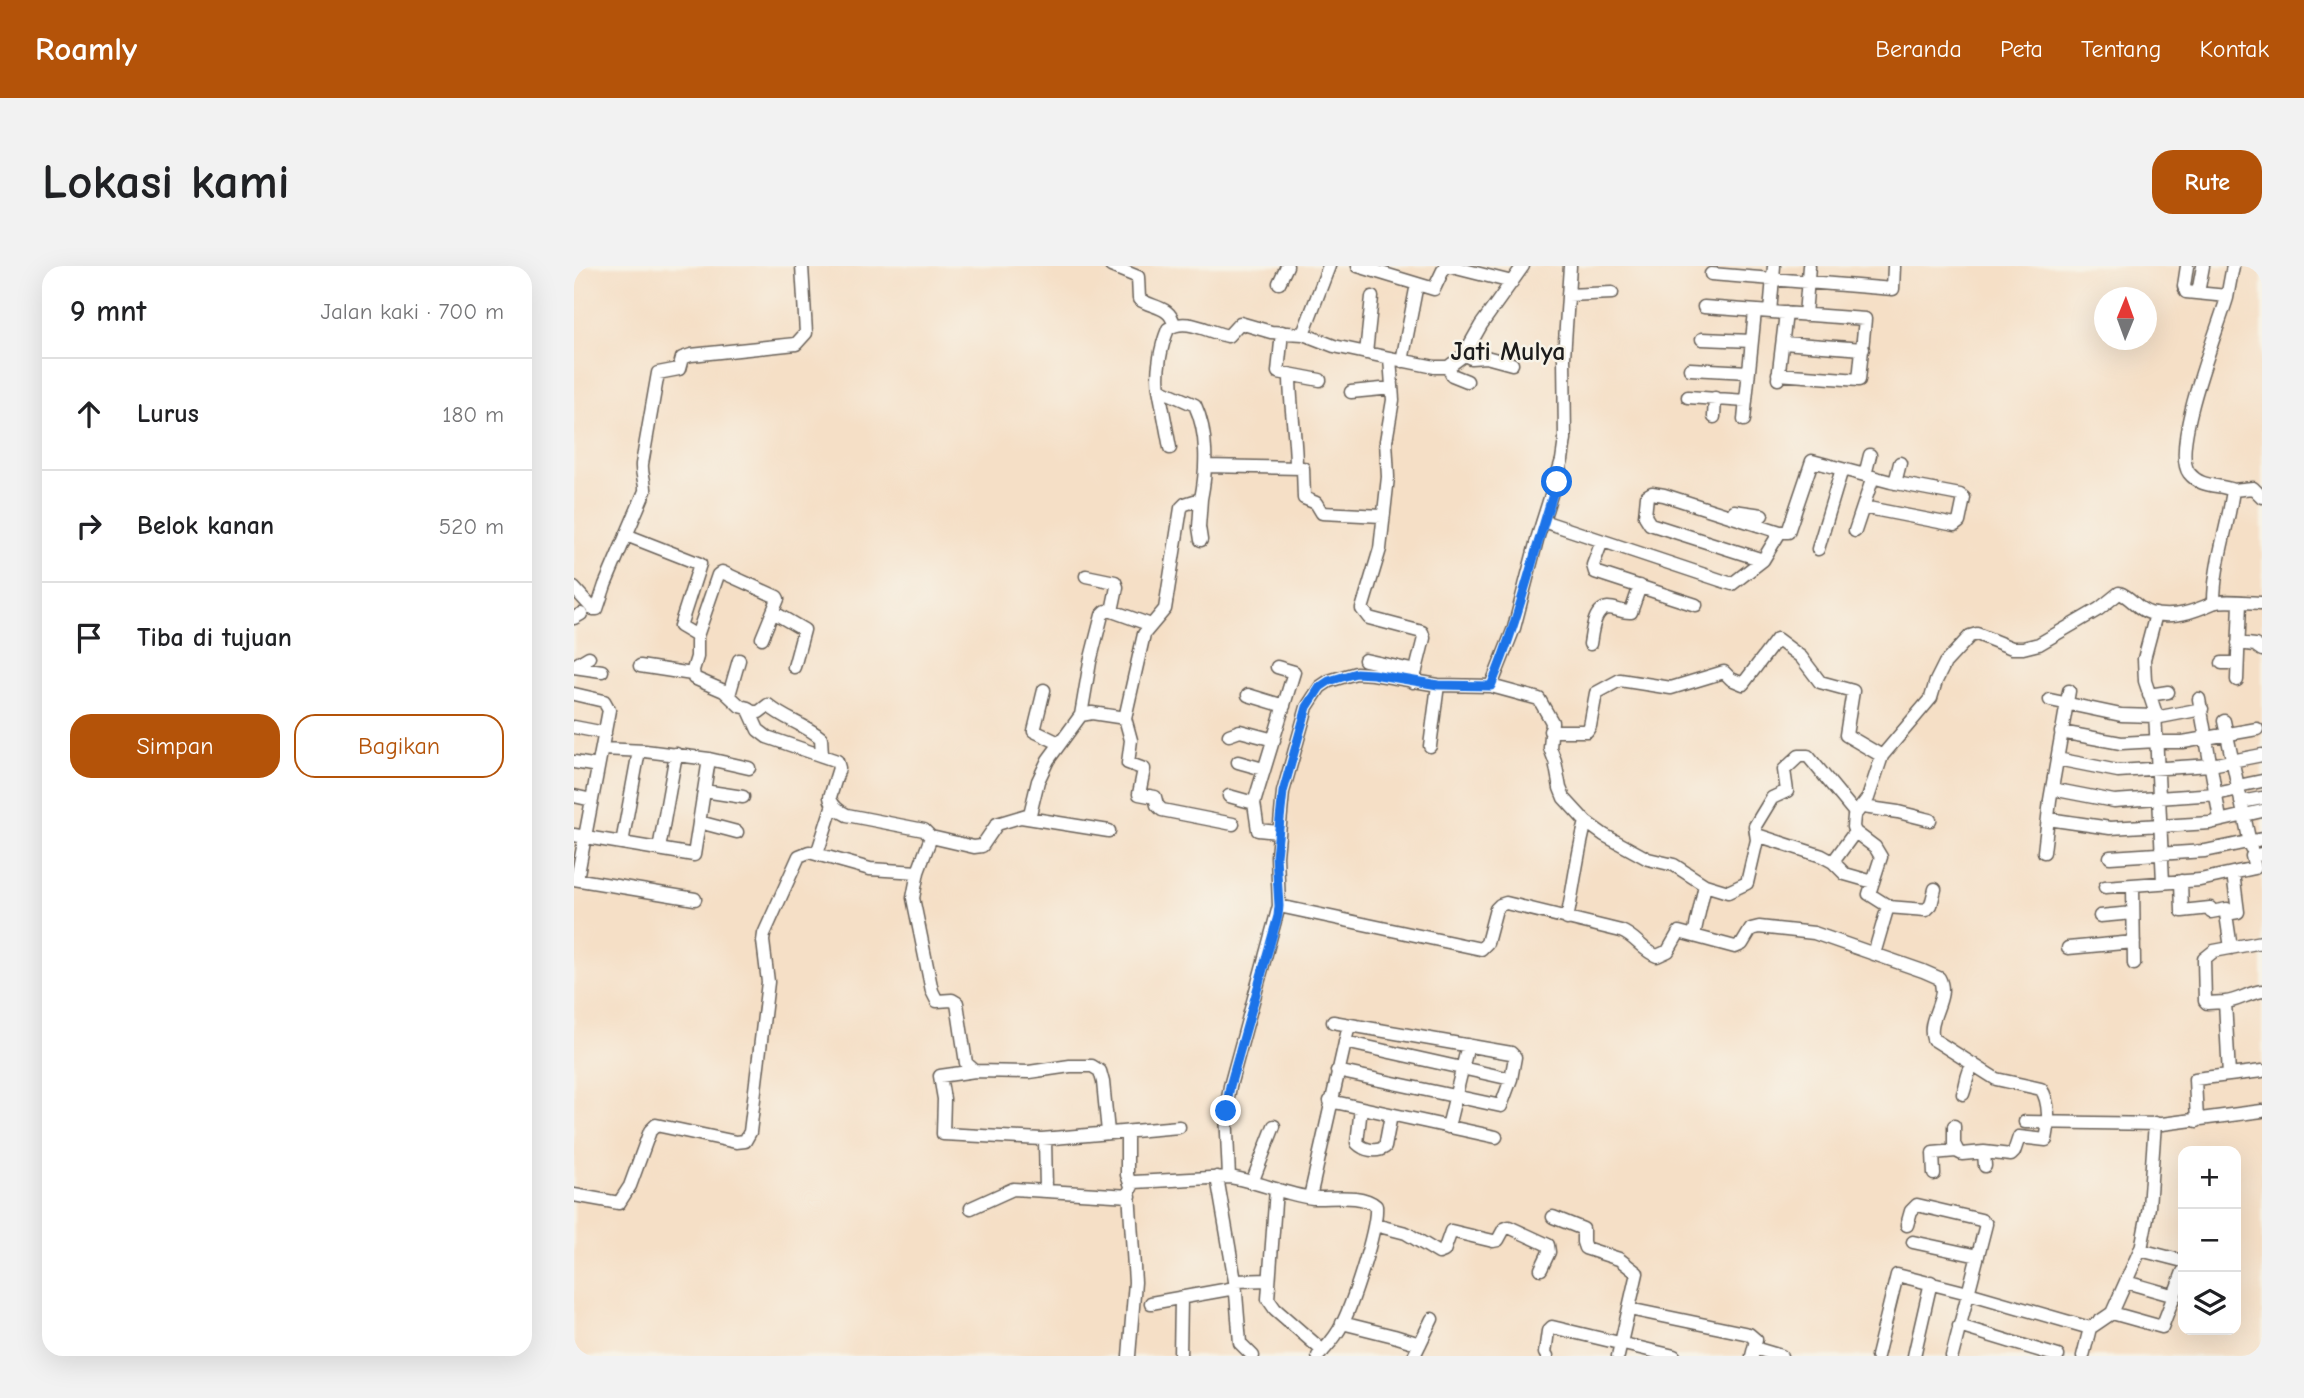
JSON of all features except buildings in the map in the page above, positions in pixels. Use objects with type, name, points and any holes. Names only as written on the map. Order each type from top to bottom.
[{"type":"street","points":[[574,589],[597,609],[646,485],[641,475],[642,464],[658,373],[679,369],[682,358],[691,355],[796,344],[806,333],[802,266]]},
{"type":"street","points":[[1111,266],[1138,278],[1139,299],[1167,311],[1173,319],[1174,325],[1166,336],[1158,379],[1170,448]]},
{"type":"street","points":[[1279,283],[1287,266]]},
{"type":"street","points":[[1303,334],[1329,266]]},
{"type":"street","points":[[1358,266],[1435,289],[1446,266],[1512,282]]},
{"type":"street","points":[[1174,325],[1194,326],[1228,337],[1240,323],[1268,332],[1303,334],[1334,346],[1396,360],[1448,367],[1464,355],[1481,325],[1523,266]]},
{"type":"street","points":[[1491,686],[1514,628],[1543,521],[1557,482],[1565,439],[1564,367],[1570,266]]},
{"type":"street","points":[[1805,315],[1809,266]]},
{"type":"street","points":[[1711,274],[1774,272],[1808,282],[1893,289],[1894,266]]},
{"type":"street","points":[[2187,266],[2184,289],[2186,292],[2227,296]]},
{"type":"street","points":[[2198,293],[2203,266]]},
{"type":"street","points":[[2233,266],[2227,296],[2193,399],[2185,463],[2187,471],[2199,482],[2233,490],[2253,488],[2262,498]]},
{"type":"street","points":[[1770,312],[1774,272]]},
{"type":"street","points":[[1414,677],[1424,638],[1420,631],[1369,618],[1362,609],[1380,549],[1388,477],[1386,442],[1392,414],[1396,360],[1417,284]]},
{"type":"street","points":[[1568,295],[1612,293]]},
{"type":"street","points":[[1366,353],[1372,297]]},
{"type":"street","points":[[1704,307],[1786,313],[1805,315],[1865,319],[1859,380],[1778,377],[1786,313]]},
{"type":"street","points":[[1744,420],[1755,311]]},
{"type":"street","points":[[1282,332],[1277,370],[1320,380]]},
{"type":"street","points":[[1702,339],[1752,341]]},
{"type":"street","points":[[1783,343],[1863,349]]},
{"type":"street","points":[[1464,355],[1471,358],[1486,357],[1511,364]]},
{"type":"street","points":[[1448,367],[1452,374],[1467,381]]},
{"type":"street","points":[[1690,369],[1749,372]]},
{"type":"street","points":[[1290,375],[1296,467]]},
{"type":"street","points":[[1351,391],[1392,388]]},
{"type":"street","points":[[1159,390],[1195,405],[1206,466],[1199,527],[1201,540]]},
{"type":"street","points":[[1688,397],[1746,401]]},
{"type":"street","points":[[1714,417],[1715,398]]},
{"type":"street","points":[[1855,531],[1863,507],[1870,455]]},
{"type":"street","points":[[1763,560],[1650,524],[1645,516],[1649,493],[1664,495],[1702,508],[1762,514],[1780,532],[1786,533],[1790,529],[1811,462],[1814,460],[1895,483],[1964,498],[1959,522],[1955,525],[1863,507]]},
{"type":"street","points":[[1895,483],[1900,463]]},
{"type":"street","points":[[1206,466],[1305,469],[1304,498],[1316,503],[1322,513],[1382,516]]},
{"type":"street","points":[[1818,549],[1842,469]]},
{"type":"street","points":[[2214,602],[2215,572],[2229,520],[2233,490]]},
{"type":"street","points":[[1201,499],[1185,503],[1181,508],[1165,609],[1144,634],[1125,718],[1132,740],[1128,763],[1144,769],[1138,793],[1156,796],[1157,805],[1163,810],[1233,824]]},
{"type":"street","points":[[1543,521],[1732,584],[1763,560],[1780,532]]},
{"type":"street","points":[[626,535],[699,564],[680,626],[697,636]]},
{"type":"street","points":[[1602,541],[1593,565],[1594,570],[1696,605]]},
{"type":"street","points":[[762,638],[778,599],[776,595],[722,572],[718,575],[697,636],[697,660],[692,674],[695,680],[729,695],[740,706],[748,708],[761,734],[776,742],[838,762],[830,797],[833,804],[848,815],[924,830],[931,837],[974,847],[982,846],[995,826],[1032,811],[1038,781],[1048,760],[1081,715],[1102,615],[1106,611],[1112,611],[1151,625]]},
{"type":"street","points":[[1086,576],[1116,583],[1112,611]]},
{"type":"street","points":[[1590,644],[1595,621],[1601,611],[1607,608],[1630,613],[1640,586]]},
{"type":"street","points":[[1874,954],[1888,907],[1888,904],[1869,895],[1881,856],[1875,847],[1855,832],[1852,824],[1882,756],[1931,698],[1945,663],[1972,634],[2012,648],[2039,644],[2099,610],[2119,593],[2129,598],[2137,608],[2167,616],[2187,614],[2207,608],[2214,602],[2262,603]]},
{"type":"street","points":[[2237,680],[2240,603]]},
{"type":"street","points":[[773,612],[804,630],[794,667]]},
{"type":"street","points":[[2156,614],[2144,659],[2145,681],[2155,717],[2163,883]]},
{"type":"street","points":[[1374,624],[1424,638]]},
{"type":"street","points":[[1550,731],[1587,731],[1596,693],[1620,680],[1671,688],[1724,672],[1731,679],[1743,684],[1777,639],[1801,657],[1820,682],[1853,691],[1846,735],[1882,756]]},
{"type":"street","points":[[2238,643],[2255,645],[2262,650]]},
{"type":"street","points":[[574,666],[589,657]]},
{"type":"street","points":[[729,695],[739,660]]},
{"type":"street","points":[[1365,660],[1438,685],[1491,686],[1539,699],[1552,722],[1550,748],[1564,798],[1586,822],[1648,859],[1674,865],[1705,885],[1728,892],[1746,884],[1758,835],[1755,826],[1772,799],[1788,790],[1785,768],[1802,755],[1808,756],[1859,810],[1898,812],[1930,820]]},
{"type":"street","points":[[2222,663],[2237,663]]},
{"type":"street","points":[[574,666],[601,671]]},
{"type":"street","points":[[640,666],[692,674]]},
{"type":"street","points":[[1277,667],[1294,671],[1254,803],[1258,830],[1278,832]]},
{"type":"street","points":[[1253,1356],[1240,1343],[1223,1177],[1226,1111],[1279,906],[1276,856],[1283,792],[1307,707],[1320,687],[1329,681],[1356,673],[1414,677]]},
{"type":"street","points":[[1430,746],[1438,685]]},
{"type":"street","points":[[1044,690],[1034,731],[1059,743]]},
{"type":"street","points":[[2149,695],[2168,692]]},
{"type":"street","points":[[574,694],[604,701],[609,710],[592,800],[580,836],[576,879],[695,900]]},
{"type":"street","points":[[1248,695],[1284,706]]},
{"type":"street","points":[[2044,852],[2068,697]]},
{"type":"street","points":[[2050,700],[2068,697],[2121,715],[2155,717],[2201,704],[2220,819]]},
{"type":"street","points":[[751,712],[759,712],[768,705],[777,713],[812,731],[821,737],[822,755]]},
{"type":"street","points":[[1081,715],[1092,713],[1125,718]]},
{"type":"street","points":[[574,727],[604,733]]},
{"type":"street","points":[[2061,732],[2121,743],[2183,742],[2207,738],[2226,728],[2257,729]]},
{"type":"street","points":[[2105,887],[2180,881],[2255,868],[2256,841],[2241,798],[2226,728]]},
{"type":"street","points":[[1229,735],[1240,731],[1274,740]]},
{"type":"street","points":[[602,748],[676,754],[749,768]]},
{"type":"street","points":[[622,843],[639,751]]},
{"type":"street","points":[[659,849],[676,754]]},
{"type":"street","points":[[2057,759],[2118,771],[2211,765],[2262,755]]},
{"type":"street","points":[[580,836],[694,855],[709,759]]},
{"type":"street","points":[[574,762],[598,766]]},
{"type":"street","points":[[1238,762],[1263,769]]},
{"type":"street","points":[[2048,819],[2110,828],[2210,823],[2220,819],[2262,781]]},
{"type":"street","points":[[2052,789],[2114,801],[2216,794],[2262,798]]},
{"type":"street","points":[[704,791],[743,797]]},
{"type":"street","points":[[574,796],[592,800]]},
{"type":"street","points":[[1229,796],[1254,803]]},
{"type":"street","points":[[2241,798],[2262,811]]},
{"type":"street","points":[[817,855],[833,804]]},
{"type":"street","points":[[1021,817],[1109,831]]},
{"type":"street","points":[[699,822],[737,832]]},
{"type":"street","points":[[1567,919],[1576,877],[1577,855],[1586,822]]},
{"type":"street","points":[[1833,862],[1855,832]]},
{"type":"street","points":[[1758,835],[1822,856],[1845,874],[1872,882]]},
{"type":"street","points":[[931,837],[918,872],[913,898],[932,990],[936,1000],[954,1000],[957,1003],[966,1063],[975,1071]]},
{"type":"street","points":[[2110,857],[2205,851],[2256,841]]},
{"type":"street","points":[[574,1195],[619,1203],[630,1186],[650,1131],[656,1125],[736,1142],[747,1138],[757,1084],[768,982],[764,934],[796,859],[805,852],[870,869],[918,872]]},
{"type":"street","points":[[2228,914],[2238,912],[2233,873]]},
{"type":"street","points":[[2180,881],[2182,911],[2210,908],[2211,912],[2227,909],[2231,948]]},
{"type":"street","points":[[1694,935],[1705,885]]},
{"type":"street","points":[[2133,886],[2134,964]]},
{"type":"street","points":[[1888,907],[1927,909],[1931,905],[1935,890]]},
{"type":"street","points":[[1279,906],[1481,949],[1487,943],[1496,909],[1503,904],[1626,933],[1649,953],[1657,956],[1668,951],[1679,932],[1735,947],[1742,944],[1751,929],[1759,927],[1814,933],[1939,978],[1942,987],[1931,1028],[1933,1039],[1996,1079],[2041,1089],[2045,1095],[2048,1121],[2046,1140],[2019,1137],[2011,1155],[1984,1152],[1962,1154],[1956,1151],[1933,1153],[1934,1174]]},
{"type":"street","points":[[2100,916],[2133,913]]},
{"type":"street","points":[[2068,948],[2134,942]]},
{"type":"street","points":[[2262,942],[2207,954],[2203,963],[2207,1003],[2238,1000],[2247,994],[2262,992]]},
{"type":"street","points":[[2225,1002],[2229,1075]]},
{"type":"street","points":[[1333,1022],[1513,1054],[1515,1063],[1501,1106],[1337,1071]]},
{"type":"street","points":[[1310,1198],[1349,1025]]},
{"type":"street","points":[[1345,1042],[1511,1079]]},
{"type":"street","points":[[1448,1127],[1468,1045]]},
{"type":"street","points":[[1964,1094],[1966,1076],[1973,1064]]},
{"type":"street","points":[[1108,1132],[1103,1082],[1100,1071],[1091,1066],[1029,1072],[975,1071],[940,1076],[944,1099],[943,1134],[1045,1139],[1179,1127]]},
{"type":"street","points":[[2197,1121],[2195,1079],[2262,1071]]},
{"type":"street","points":[[1330,1101],[1496,1137]]},
{"type":"street","points":[[1361,1108],[1356,1141],[1361,1147],[1374,1151],[1385,1147],[1391,1115]]},
{"type":"street","points":[[2025,1122],[2155,1124],[2262,1111]]},
{"type":"street","points":[[2083,1356],[2090,1328],[2112,1313],[2141,1249],[2152,1178],[2155,1124]]},
{"type":"street","points":[[1253,1180],[1274,1126]]},
{"type":"street","points":[[1954,1126],[1956,1151]]},
{"type":"street","points":[[1127,1132],[1127,1175],[1135,1282],[1129,1356]]},
{"type":"street","points":[[1045,1139],[1046,1189]]},
{"type":"street","points":[[1984,1152],[1985,1166]]},
{"type":"street","points":[[1130,1191],[1134,1182],[1223,1177],[1253,1180],[1310,1198],[1367,1200],[1375,1204],[1375,1225],[1342,1324],[1321,1353],[1268,1299],[1276,1189]]},
{"type":"street","points":[[971,1208],[1013,1189],[1130,1191]]},
{"type":"street","points":[[1907,1225],[1911,1211],[1917,1205],[1981,1220],[1986,1227],[1952,1356]]},
{"type":"street","points":[[1553,1217],[1583,1229],[1585,1248],[1619,1259],[1637,1273],[1620,1350]]},
{"type":"street","points":[[1375,1225],[1406,1233],[1439,1253],[1444,1251],[1451,1231],[1493,1241],[1498,1240],[1504,1229],[1509,1227],[1548,1245],[1549,1252],[1541,1269]]},
{"type":"street","points":[[1913,1242],[1978,1256]]},
{"type":"street","points":[[2141,1249],[2178,1260]]},
{"type":"street","points":[[1877,1356],[1896,1275],[1931,1282],[2090,1328]]},
{"type":"street","points":[[1151,1303],[1269,1280]]},
{"type":"street","points":[[1914,1356],[1931,1282]]},
{"type":"street","points":[[2126,1282],[2175,1296]]},
{"type":"street","points":[[2112,1313],[2160,1327],[2165,1322],[2178,1287]]},
{"type":"street","points":[[1180,1356],[1181,1299]]},
{"type":"street","points":[[1629,1308],[1749,1334],[1755,1338],[1753,1352],[1782,1356]]},
{"type":"street","points":[[1342,1324],[1394,1336],[1417,1350],[1432,1319]]},
{"type":"street","points":[[1959,1326],[2058,1356]]},
{"type":"street","points":[[1547,1356],[1545,1353],[1548,1331],[1552,1327],[1620,1350],[1674,1356]]},
{"type":"district","name":"Jati Mulya","points":[[1508,351]]},
{"type":"route","points":[[1226,1111],[1230,1086],[1278,916],[1276,856],[1279,814],[1307,707],[1320,687],[1329,681],[1356,673],[1438,685],[1491,686],[1514,628],[1538,536],[1557,482]]}]
